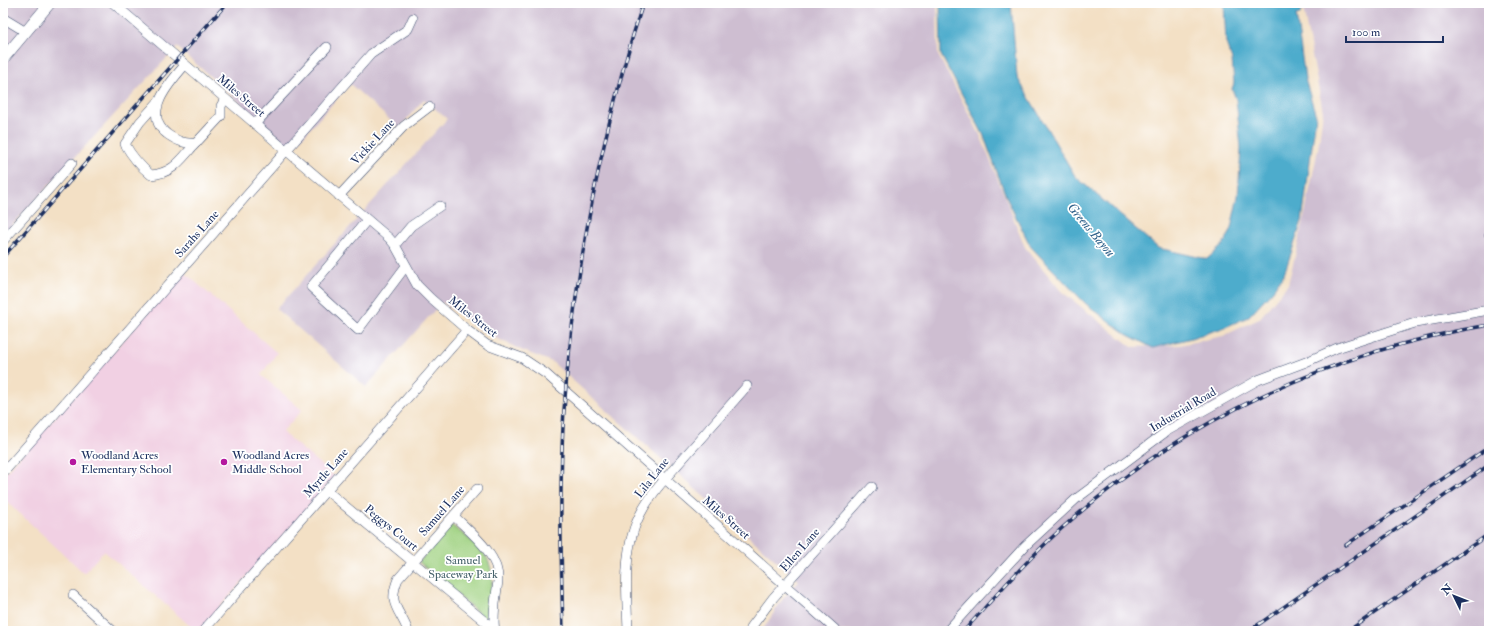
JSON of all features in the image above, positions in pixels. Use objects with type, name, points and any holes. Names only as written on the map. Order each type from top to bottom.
[{"type":"main road","points":[[3,59],[50,3]]},
{"type":"street","name":"Miles Street","points":[[112,3],[389,238],[417,285],[430,298],[487,345],[522,358],[537,367],[562,387],[664,480],[837,631]]},
{"type":"street","points":[[3,18],[26,32]]},
{"type":"street","name":"Sarahs Lane","points":[[3,473],[371,54],[408,29],[413,18]]},
{"type":"street","points":[[255,124],[327,46]]},
{"type":"street","points":[[185,65],[158,102],[140,122],[125,144],[131,155],[140,166],[151,175],[172,170],[221,116],[221,106],[225,99]]},
{"type":"street","points":[[158,102],[157,120],[164,131],[176,140],[186,144],[196,143]]},
{"type":"street","name":"Vickie Lane","points":[[339,196],[404,126],[429,107]]},
{"type":"street","points":[[3,241],[72,163]]},
{"type":"street","points":[[394,245],[411,226],[440,206]]},
{"type":"street","points":[[367,220],[311,287],[358,330],[406,266]]},
{"type":"street","name":"Industrial Road","points":[[947,631],[1025,546],[1076,498],[1167,431],[1258,380],[1306,362],[1337,348],[1415,323],[1489,310]]},
{"type":"street","name":"Myrtle Lane","points":[[203,631],[467,330]]},
{"type":"street","name":"Lila Lane","points":[[628,631],[626,588],[627,559],[634,529],[646,504],[664,480],[747,386]]},
{"type":"street","name":"Ellen Lane","points":[[750,631],[752,626],[773,598],[872,487]]},
{"type":"street","name":"Samuel Lane","points":[[408,631],[394,603],[393,590],[398,579],[478,489]]},
{"type":"street","name":"Peggys Court","points":[[327,491],[495,630]]},
{"type":"street","points":[[454,516],[483,545],[493,561],[498,579],[495,630]]},
{"type":"street","points":[[72,595],[113,631]]},
{"type":"shaded area","points":[[3,3],[937,3],[938,55],[980,135],[1025,247],[1061,291],[1132,347],[1180,345],[1223,336],[1259,319],[1288,284],[1302,228],[1318,149],[1323,112],[1302,3],[1489,3],[1489,631],[762,631],[782,600],[799,581],[552,362],[521,350],[482,331],[442,302],[366,387],[276,309],[447,119],[424,99],[399,128],[350,84],[292,149],[177,47],[3,235]]},
{"type":"shaded area","name":"Woodland Acres Middle School","points":[[184,272],[277,353],[261,375],[302,410],[282,432],[335,477],[198,631],[196,631],[104,551],[84,573],[3,498],[3,476]]},
{"type":"green space","name":"Samuel Spaceway Park","points":[[451,525],[475,544],[487,558],[492,575],[492,594],[488,621],[419,562]]},
{"type":"water","name":"Greens Bayou","points":[[940,3],[1011,3],[1017,77],[1075,176],[1158,248],[1207,259],[1222,246],[1230,233],[1238,196],[1241,148],[1236,99],[1232,89],[1234,83],[1232,60],[1226,43],[1224,3],[1296,3],[1302,9],[1300,14],[1296,15],[1305,79],[1316,116],[1302,221],[1284,274],[1273,290],[1248,317],[1223,328],[1153,348],[1126,334],[1085,303],[1031,247],[1007,199],[983,134],[941,55]]},
{"type":"railway","points":[[3,257],[227,3]]},
{"type":"railway","points":[[563,631],[561,465],[564,410],[575,307],[582,255],[602,153],[614,103],[643,3]]},
{"type":"railway","points":[[964,631],[1023,566],[1061,529],[1107,491],[1156,456],[1207,424],[1260,397],[1316,373],[1372,353],[1430,337],[1489,325]]},
{"type":"railway","points":[[1346,545],[1489,447]]},
{"type":"railway","points":[[1249,631],[1489,465]]},
{"type":"railway","points":[[1348,631],[1489,534]]},
{"type":"place","name":"Woodland Acres Elementary School","points":[[73,462]]},
{"type":"place","name":"Woodland Acres Middle School","points":[[224,462]]}]
